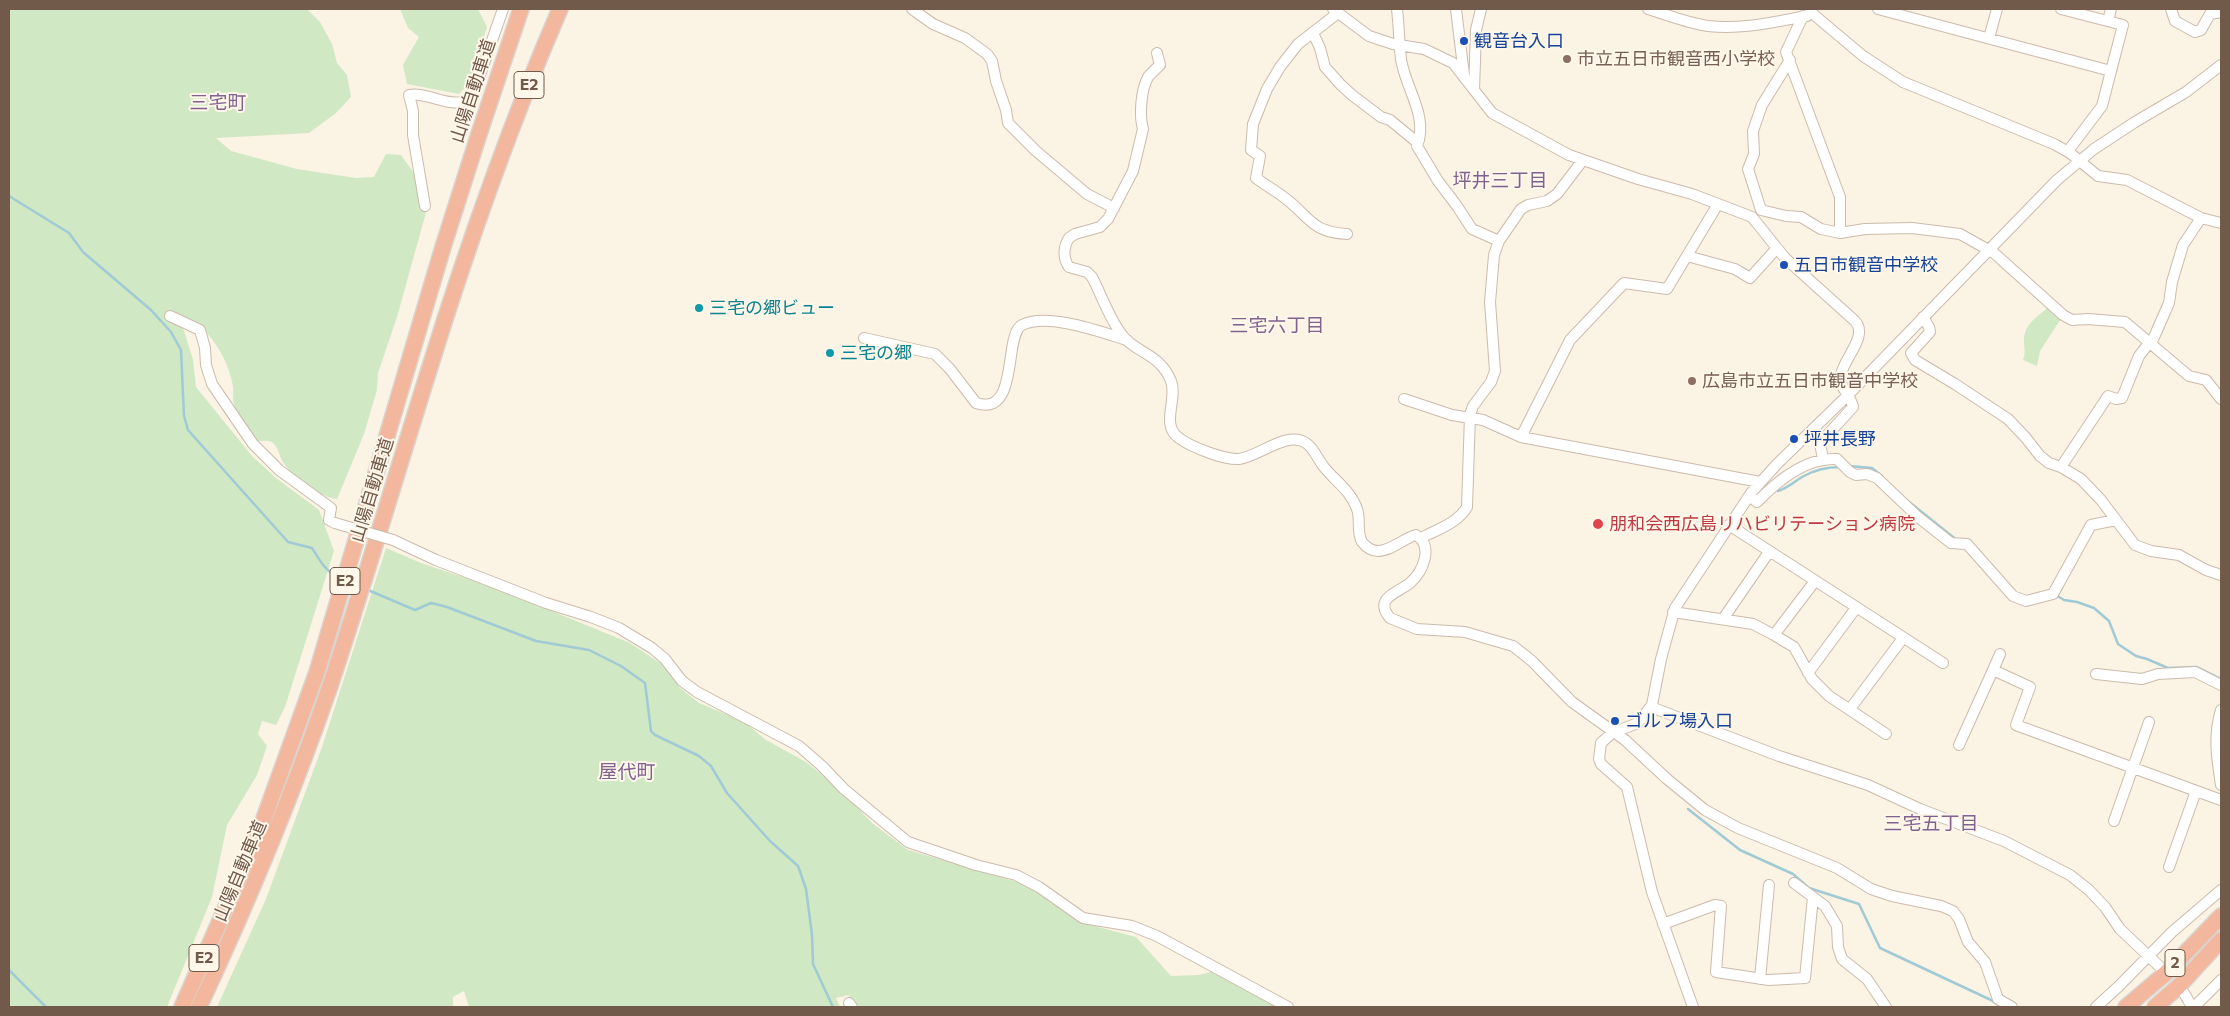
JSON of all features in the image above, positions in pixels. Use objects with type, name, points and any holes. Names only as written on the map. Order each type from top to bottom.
[{"type":"highway","name":"山陽自動車道","points":[[182,1007],[226,909],[284,768],[317,672],[443,247],[478,134],[521,9]]},
{"type":"highway","name":"山陽自動車道","points":[[199,1007],[242,917],[270,849],[330,684],[464,261],[499,161],[560,9]]},
{"type":"highway","name":"2","points":[[2126,1007],[2166,973],[2221,916]]},
{"type":"highway","name":"2","points":[[2155,1007],[2178,986],[2221,940]]},
{"type":"street","points":[[425,206],[413,135],[413,111],[409,95],[423,95],[458,103],[469,100],[476,87],[503,9]]},
{"type":"street","points":[[912,9],[933,24],[965,38],[987,54],[992,61],[996,81],[1006,110],[1008,124],[1036,151],[1087,194],[1114,208]]},
{"type":"street","points":[[1348,9],[1350,22]]},
{"type":"street","points":[[1397,9],[1403,67],[1420,121],[1417,146],[1438,181],[1458,206],[1472,229],[1499,241]]},
{"type":"street","points":[[1456,9],[1464,75]]},
{"type":"street","points":[[1474,91],[1476,30],[1481,9]]},
{"type":"street","points":[[1648,9],[1695,23],[1720,27],[1760,24],[1809,13]]},
{"type":"street","points":[[1878,9],[2112,71]]},
{"type":"street","points":[[1989,38],[1997,9]]},
{"type":"street","points":[[2061,9],[2123,25],[2102,106],[2068,151]]},
{"type":"street","points":[[2108,21],[2111,9]]},
{"type":"street","points":[[2171,9],[2175,21],[2195,32],[2201,30],[2210,14],[2221,12]]},
{"type":"street","points":[[1347,234],[1326,231],[1313,225],[1286,198],[1256,178],[1260,156],[1251,150],[1253,124],[1270,83],[1289,55],[1335,11],[1369,36],[1429,51],[1453,64],[1464,75],[1492,114],[1583,160],[1718,204],[1757,214],[1801,216],[1821,229],[1840,233],[1865,229],[1916,229],[1946,234],[1960,234],[1988,250],[2063,315],[2072,320],[2088,319],[2125,322],[2189,376],[2206,380],[2221,400]]},
{"type":"street","points":[[1809,13],[1786,52],[1840,197],[1840,233]]},
{"type":"street","points":[[1809,13],[1862,56],[1903,82],[2010,125],[2068,151],[2094,174],[2128,180],[2201,218],[2221,223]]},
{"type":"street","points":[[1313,33],[1320,48],[1325,67],[1341,85],[1381,117],[1390,120],[1418,143]]},
{"type":"street","points":[[1158,53],[1160,65],[1149,77],[1142,99],[1141,123],[1143,130],[1133,171],[1104,224],[1069,238],[1065,248],[1065,259],[1069,267],[1090,274],[1121,334],[1151,356],[1162,366],[1169,377],[1173,389],[1170,423],[1172,431],[1179,438],[1198,448],[1236,459],[1252,456],[1288,439],[1303,441],[1308,444],[1323,466],[1351,497],[1359,515],[1360,537],[1365,545],[1379,551],[1388,549],[1405,538],[1416,535],[1421,538],[1426,551],[1426,558],[1413,580],[1394,592],[1388,599],[1385,609],[1390,618],[1416,628],[1465,632],[1513,646],[1532,660],[1572,702],[1614,732],[1705,810],[1738,828],[1838,868],[1871,889],[1892,896],[1941,906],[1952,911],[1959,919],[1968,942],[1985,962],[1998,999],[2012,1007]]},
{"type":"street","points":[[1790,60],[1762,105],[1753,131],[1754,154],[1748,170],[1757,214],[1777,248],[1858,324],[1859,334],[1841,374],[1841,382],[1853,407],[1820,443],[1823,459]]},
{"type":"street","points":[[1692,1007],[1652,892],[1626,787],[1620,779],[1603,766],[1599,759],[1601,743],[1606,737],[1638,723],[1651,707],[1655,698],[1661,659],[1673,612],[1729,525],[1760,482],[1847,396],[2057,180],[2080,160],[2135,122],[2186,92],[2221,65]]},
{"type":"street","points":[[1421,538],[1448,524],[1463,513],[1467,507],[1469,418],[1473,406],[1491,382],[1495,371],[1490,302],[1494,255],[1499,241],[1521,209],[1528,205],[1547,201],[1557,194],[1583,160]]},
{"type":"street","points":[[1521,437],[1570,340],[1624,283],[1667,289],[1718,204]]},
{"type":"street","points":[[2061,467],[2108,396],[2122,398],[2139,356],[2150,343],[2169,303],[2172,282],[2183,245],[2201,218]]},
{"type":"street","points":[[1686,256],[1735,269],[1750,278],[1777,248]]},
{"type":"street","points":[[170,316],[200,330],[206,348],[206,365],[212,384],[253,444],[279,470],[331,508],[329,520],[394,540],[436,560],[546,603],[591,617],[640,640],[665,659],[682,681],[697,692],[807,752],[844,789],[908,842],[976,865],[1016,875],[1039,886],[1074,913],[1090,920],[1132,926],[1157,936],[1288,1007]]},
{"type":"street","points":[[1923,317],[1930,332],[1913,349],[1912,357],[1915,360],[2008,419],[2040,456],[2049,463],[2061,467],[2081,479],[2135,545],[2151,551],[2179,555],[2206,570],[2221,575]]},
{"type":"street","points":[[864,338],[935,354],[950,369],[976,403],[982,405],[995,401],[1005,389],[1016,333],[1023,325],[1041,321],[1056,322],[1128,340]]},
{"type":"street","points":[[1404,399],[1452,415],[1483,420],[1521,437],[1760,482]]},
{"type":"street","points":[[1749,496],[1757,502],[1778,482],[1813,461],[1837,458],[1850,472],[1856,475],[1867,474],[1877,478],[1918,517],[1951,543],[1967,544],[2013,596],[2026,601],[2053,594],[2091,525],[2116,520]]},
{"type":"street","points":[[1729,525],[1942,664]]},
{"type":"street","points":[[1723,619],[1769,552]]},
{"type":"street","points":[[1774,635],[1815,582]]},
{"type":"street","points":[[1808,673],[1856,608]]},
{"type":"street","points":[[1673,612],[1753,624],[1774,635],[1794,647],[1812,679],[1829,696],[1886,734]]},
{"type":"street","points":[[1850,709],[1902,638]]},
{"type":"street","points":[[1958,745],[2000,654]]},
{"type":"street","points":[[1993,670],[2030,687],[2016,725],[2221,800]]},
{"type":"street","points":[[2096,674],[2142,679],[2158,674],[2195,672],[2221,685]]},
{"type":"street","points":[[1651,707],[1779,756],[1868,785],[1920,809],[2004,841],[2079,882],[2105,907],[2120,929],[2148,954],[2158,966]]},
{"type":"street","points":[[2221,710],[2216,725],[2215,746],[2221,785]]},
{"type":"street","points":[[2114,820],[2149,722]]},
{"type":"street","points":[[2169,867],[2196,791]]},
{"type":"street","points":[[1794,883],[1825,906],[1837,926],[1838,947],[1842,959],[1867,979],[1886,1007]]},
{"type":"street","points":[[1760,979],[1769,885]]},
{"type":"street","points":[[2096,1007],[2118,987],[2148,954],[2221,890]]},
{"type":"street","points":[[1663,924],[1715,905],[1721,906],[1716,972],[1760,979],[1805,978],[1813,897]]},
{"type":"street","points":[[2184,993],[2193,1007],[2221,980]]},
{"type":"green space","points":[[9,9],[307,9],[320,22],[332,44],[337,63],[347,75],[351,97],[336,113],[309,133],[216,138],[231,151],[297,169],[356,178],[374,177],[386,154],[401,155],[428,193],[425,216],[397,317],[378,373],[377,390],[364,434],[337,499],[315,490],[292,474],[272,442],[257,441],[236,410],[233,403],[233,386],[230,374],[226,362],[213,340],[195,322],[173,312],[184,331],[193,360],[196,387],[252,456],[276,478],[319,510],[334,551],[285,707],[276,725],[262,721],[258,734],[267,746],[257,775],[227,825],[212,897],[167,1007],[9,1007]]},
{"type":"green space","points":[[400,9],[478,9],[487,27],[468,84],[459,94],[407,84],[403,65],[419,37],[408,28]]},
{"type":"green space","points":[[2049,307],[2062,317],[2040,351],[2037,366],[2023,360],[2025,352],[2024,335],[2032,321]]},
{"type":"green space","points":[[386,548],[421,563],[498,589],[630,643],[666,667],[680,688],[699,703],[743,721],[766,740],[806,762],[840,789],[872,823],[908,850],[1024,884],[1056,905],[1098,927],[1136,937],[1171,976],[1199,975],[1214,971],[1277,1007],[859,1007],[848,995],[836,998],[840,1007],[469,1007],[464,991],[453,997],[453,1007],[217,1007],[266,899],[322,747]]},
{"type":"waterway","points":[[9,196],[69,233],[83,252],[151,310],[171,332],[181,350],[184,416],[188,430],[288,542],[312,548],[327,569],[340,578]]},
{"type":"waterway","points":[[1849,466],[1872,468],[1882,476]]},
{"type":"waterway","points":[[1778,491],[1788,487],[1811,472],[1841,467]]},
{"type":"waterway","points":[[1908,501],[1958,541]]},
{"type":"waterway","points":[[368,590],[415,610],[431,603],[447,607],[536,641],[589,650],[621,666],[645,683],[651,731],[655,735],[699,756],[711,766],[727,793],[770,841],[798,866],[806,889],[812,935],[813,964],[833,1007]]},
{"type":"waterway","points":[[2056,595],[2064,600],[2094,608],[2109,621],[2118,644],[2136,656],[2168,668],[2197,667],[2221,679]]},
{"type":"waterway","points":[[1688,809],[1740,850],[1793,874],[1809,888],[1859,904],[1880,948],[1991,1000],[2001,1007]]},
{"type":"waterway","points":[[9,970],[46,1007]]},
{"type":"place","name":"観音台入口","points":[[1464,41]]},
{"type":"place","name":"市立五日市観音西小学校","points":[[1567,59]]},
{"type":"place","name":"五日市観音中学校","points":[[1784,265]]},
{"type":"place","name":"三宅の郷ビュー","points":[[699,308]]},
{"type":"place","name":"三宅の郷","points":[[830,353]]},
{"type":"place","name":"広島市立五日市観音中学校","points":[[1692,381]]},
{"type":"place","name":"坪井長野","points":[[1794,439]]},
{"type":"place","name":"朋和会西広島リハビリテーション病院","points":[[1598,524]]},
{"type":"place","name":"ゴルフ場入口","points":[[1615,721]]},
{"type":"district","name":"三宅町","points":[[218,103]]},
{"type":"district","name":"坪井三丁目","points":[[1500,181]]},
{"type":"district","name":"三宅六丁目","points":[[1277,326]]},
{"type":"district","name":"屋代町","points":[[627,772]]},
{"type":"district","name":"三宅五丁目","points":[[1931,824]]}]
